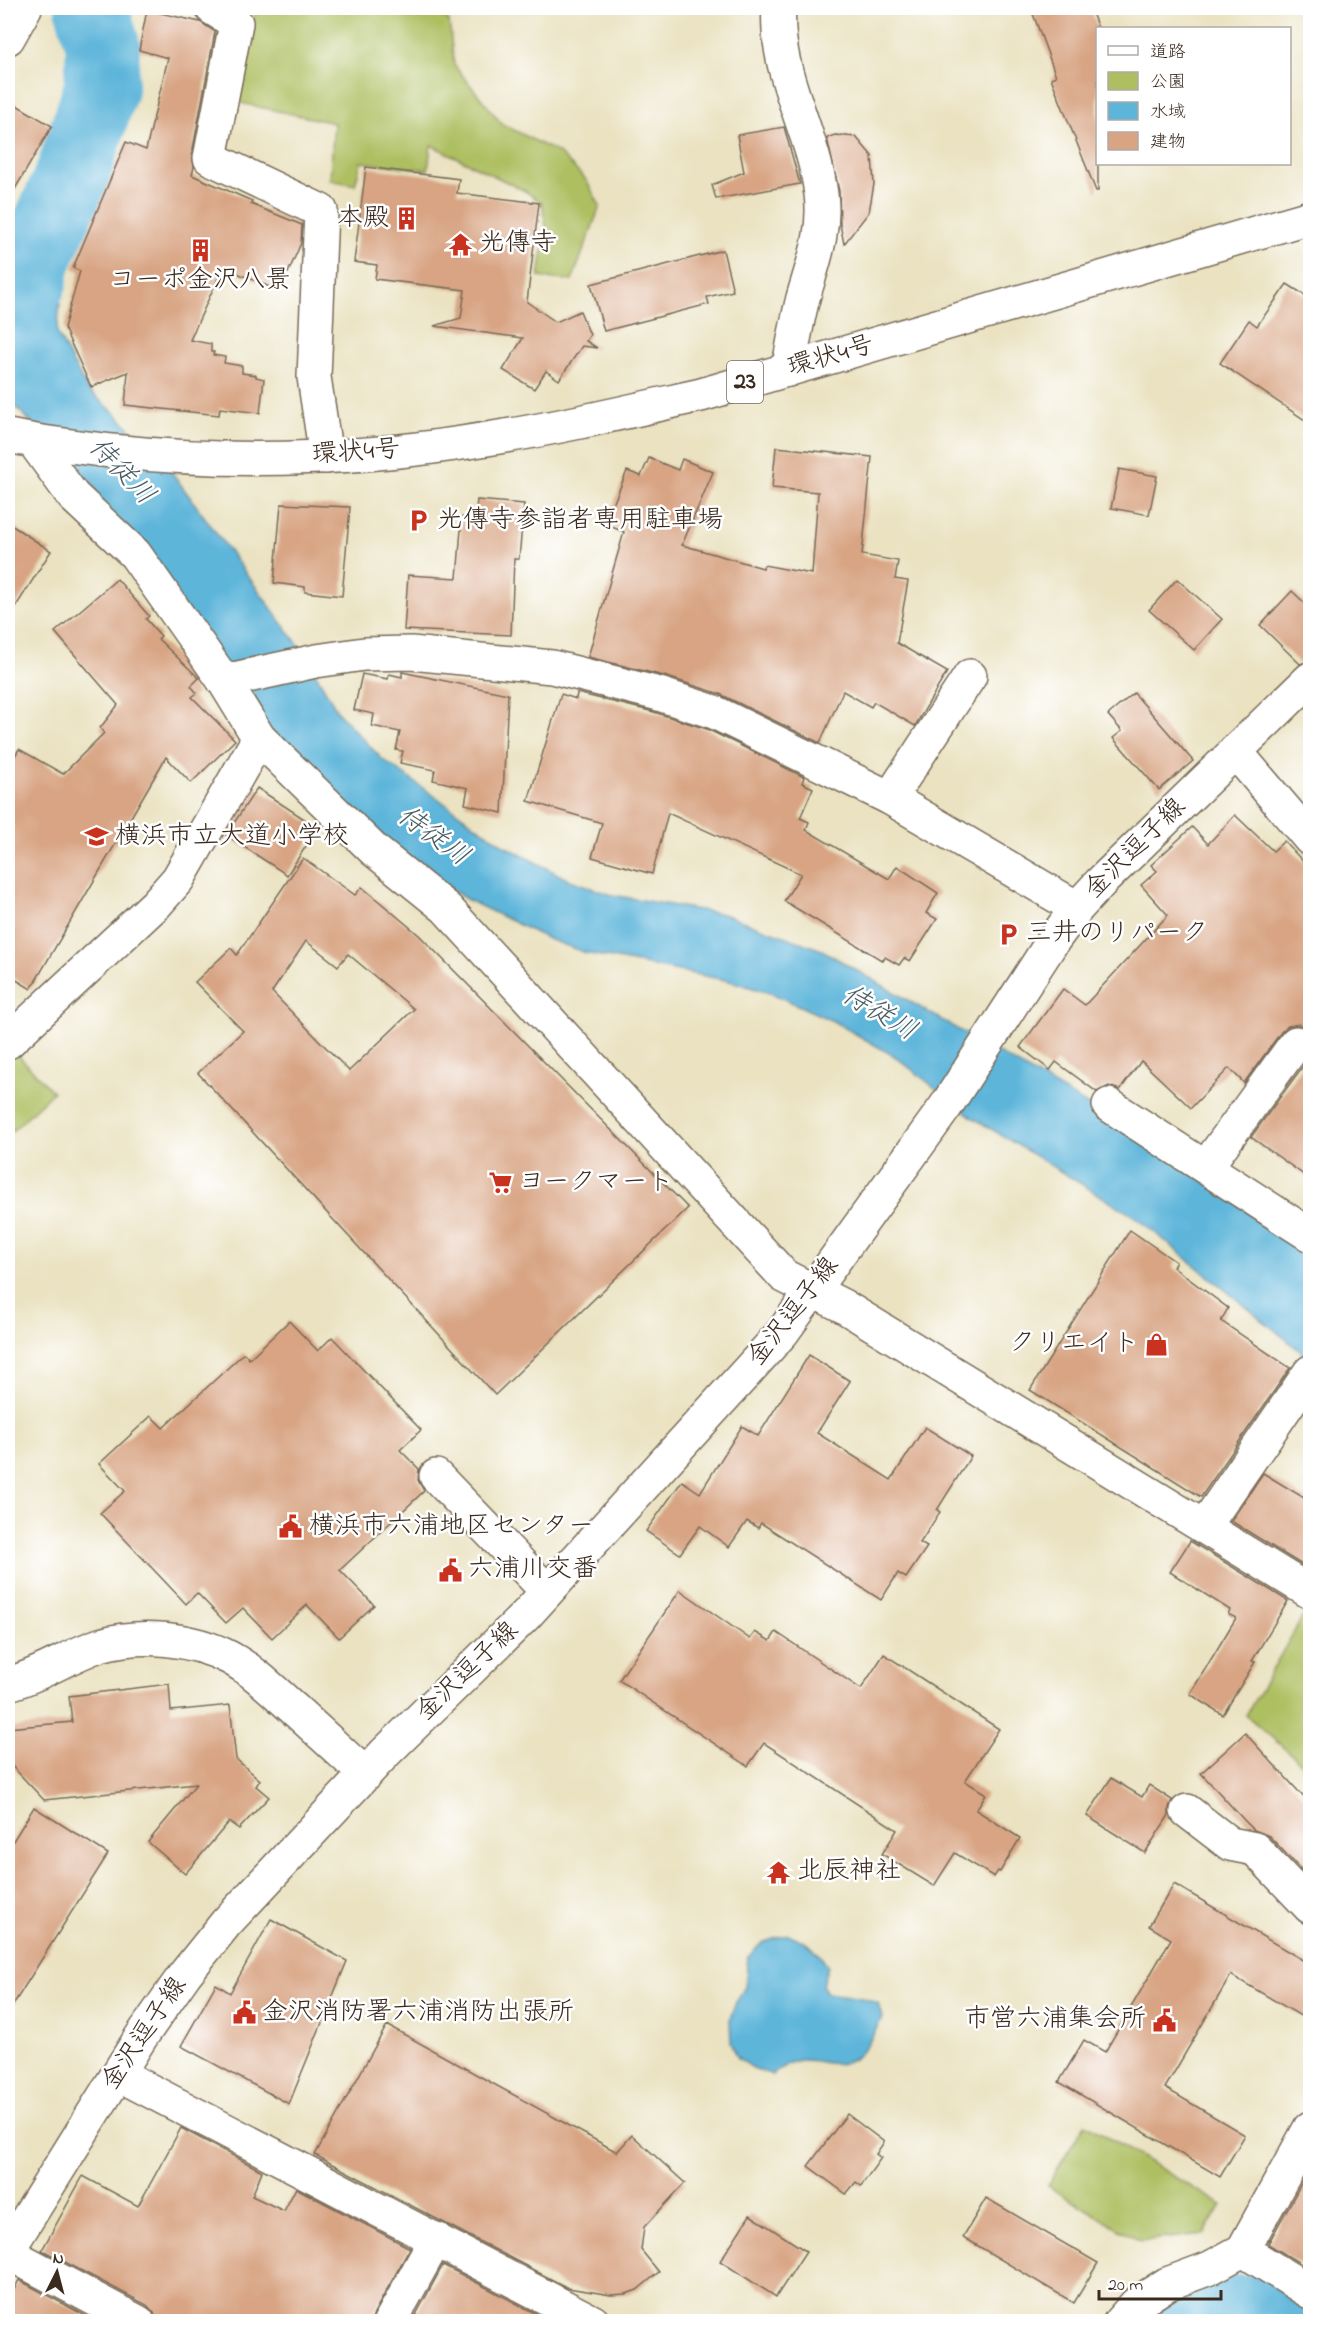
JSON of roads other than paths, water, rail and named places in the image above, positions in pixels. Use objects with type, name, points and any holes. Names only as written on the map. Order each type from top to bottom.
[{"type":"street","points":[[212,8],[236,23],[210,158],[321,212],[314,377],[326,457]]},
{"type":"street","points":[[779,8],[777,29],[782,64],[813,151],[822,196],[821,243],[802,300],[789,370]]},
{"type":"street","name":"環状4号","points":[[27,440],[163,456],[248,459],[378,453],[486,440],[600,418],[701,395],[1311,217]]},
{"type":"street","points":[[27,440],[73,496],[135,554],[229,680],[259,738],[374,850],[446,908],[784,1276],[843,1306],[1311,1592]]},
{"type":"street","points":[[229,680],[316,661],[364,654],[411,653],[552,667],[659,694],[714,712],[890,798],[1077,908]]},
{"type":"street","points":[[890,798],[970,676]]},
{"type":"street","name":"金沢逗子線","points":[[8,2252],[118,2074],[185,1974],[226,1923],[365,1774],[547,1591],[782,1333],[946,1106],[1052,942],[1077,908],[1311,679]]},
{"type":"street","points":[[8,1042],[156,904],[178,879],[259,738]]},
{"type":"street","points":[[1236,752],[1311,839]]},
{"type":"street","points":[[1206,1167],[1296,1043]]},
{"type":"street","points":[[1109,1105],[1311,1235]]},
{"type":"street","points":[[1204,1527],[1311,1372]]},
{"type":"street","points":[[436,1476],[547,1591]]},
{"type":"street","points":[[8,1684],[32,1677],[71,1657],[102,1645],[136,1639],[157,1639],[202,1647],[229,1658],[258,1676],[365,1774]]},
{"type":"street","points":[[1187,1811],[1230,1844],[1255,1849],[1311,1907]]},
{"type":"street","points":[[118,2074],[593,2322]]},
{"type":"street","points":[[1120,2322],[1136,2304],[1167,2283],[1210,2268],[1243,2250],[1311,2128]]},
{"type":"street","points":[[390,2322],[436,2239]]},
{"type":"street","points":[[1243,2250],[1311,2292]]},
{"type":"street","points":[[8,2252],[138,2322]]},
{"type":"water","points":[[38,175],[96,202],[62,283],[57,333],[87,389],[117,415],[170,470],[302,650],[339,714],[382,759],[505,846],[567,879],[612,895],[723,914],[822,950],[1253,1202],[1310,1245],[1310,1359],[1137,1218],[973,1118],[896,1057],[833,1021],[773,994],[730,981],[586,953],[548,939],[466,899],[399,855],[277,746],[101,506],[94,486],[13,404],[8,391],[8,245]]},
{"type":"water","points":[[788,1934],[811,1947],[828,1966],[822,1985],[827,1993],[863,1998],[878,2003],[882,2018],[866,2046],[848,2062],[834,2064],[801,2060],[786,2065],[773,2075],[753,2068],[738,2058],[731,2043],[730,2019],[735,2004],[745,1987],[748,1957],[762,1943]]},
{"type":"waterway","name":"侍従川","points":[[30,281],[34,260],[73,173],[101,88],[103,46],[92,8]]},
{"type":"waterway","points":[[1189,2322],[1236,2311],[1258,2313],[1282,2322]]},
{"type":"place","name":"本殿","points":[[407,219]]},
{"type":"place","name":"光傳寺","points":[[461,244]]},
{"type":"place","name":"コーポ金沢八景","points":[[200,250]]},
{"type":"place","name":"光傳寺参詣者専用駐車場","points":[[419,521]]},
{"type":"place","name":"横浜市立大道小学校","points":[[97,837]]},
{"type":"place","name":"三井のリパーク","points":[[1008,934]]},
{"type":"place","name":"ヨークマート","points":[[501,1183]]},
{"type":"place","name":"クリエイト","points":[[1157,1344]]},
{"type":"place","name":"横浜市六浦地区センター","points":[[291,1527]]},
{"type":"place","name":"六浦川交番","points":[[450,1570]]},
{"type":"place","name":"北辰神社","points":[[779,1872]]},
{"type":"place","name":"金沢消防署六浦消防出張所","points":[[244,2013]]},
{"type":"place","name":"市営六浦集会所","points":[[1164,2020]]}]
